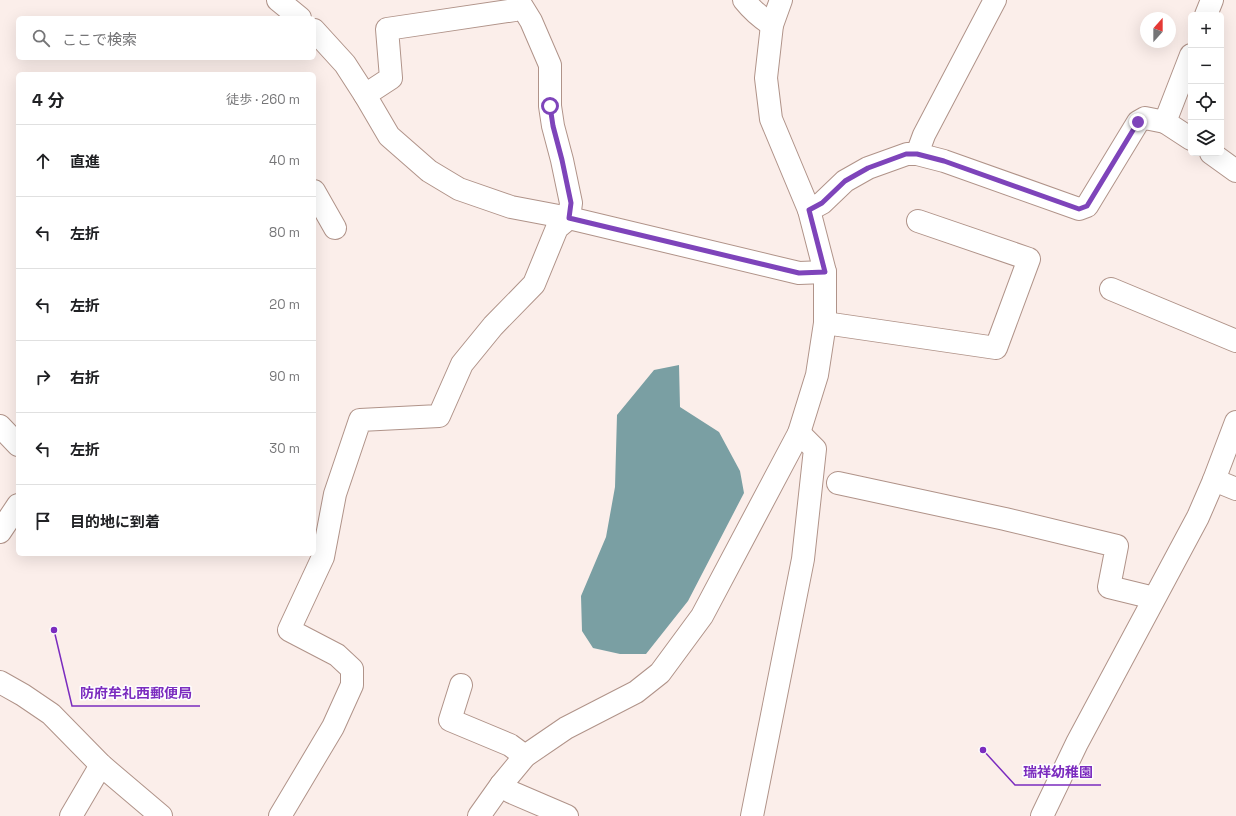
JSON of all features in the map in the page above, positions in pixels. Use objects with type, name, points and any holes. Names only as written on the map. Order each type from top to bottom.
[{"type":"street","points":[[278,0],[298,16]]},
{"type":"street","points":[[744,0],[752,10],[772,25]]},
{"type":"street","points":[[479,816],[501,785],[525,756],[566,728],[636,692],[660,673],[702,616],[799,433],[817,375],[825,323],[825,272],[809,210],[771,119],[766,78],[772,25],[781,0]]},
{"type":"street","points":[[917,154],[924,135],[995,0]]},
{"type":"street","points":[[1207,12],[1212,0]]},
{"type":"street","points":[[280,816],[332,727],[352,685],[352,668],[337,654],[289,630],[323,557],[335,494],[360,420],[439,416],[462,364],[493,326],[534,284],[558,228],[569,218],[571,203],[551,113],[550,65],[531,21],[520,4],[515,10],[387,29],[390,78],[365,95]]},
{"type":"street","points":[[316,32],[345,64],[389,136],[429,171],[459,189],[511,207],[569,218],[799,273],[825,272]]},
{"type":"street","points":[[1165,122],[1188,63]]},
{"type":"street","points":[[809,210],[822,203],[845,181],[868,168],[906,154],[917,154],[944,161],[1079,209],[1087,206],[1138,122],[1145,118],[1165,122],[1188,137]]},
{"type":"street","points":[[1215,156],[1236,171]]},
{"type":"street","points":[[316,195],[335,228]]},
{"type":"street","points":[[825,323],[996,348],[1029,259],[918,221]]},
{"type":"street","points":[[1111,289],[1236,341]]},
{"type":"street","points":[[1042,816],[1077,743],[1198,517],[1236,422]]},
{"type":"street","points":[[0,426],[16,443]]},
{"type":"street","points":[[752,816],[803,559],[815,449],[799,433]]},
{"type":"street","points":[[1214,480],[1236,489]]},
{"type":"street","points":[[838,483],[1117,546],[1109,587],[1154,598]]},
{"type":"street","points":[[0,532],[16,508]]},
{"type":"street","points":[[0,682],[23,695],[51,714],[101,765],[161,816]]},
{"type":"street","points":[[461,685],[450,720],[510,745],[525,756]]},
{"type":"street","points":[[70,816],[101,765]]},
{"type":"street","points":[[501,785],[510,792],[567,816]]},
{"type":"water","points":[[679,365],[680,407],[719,432],[740,471],[744,493],[688,601],[646,654],[620,654],[593,648],[582,631],[581,596],[606,537],[615,487],[617,415],[654,370]]},
{"type":"place","name":"防府牟礼西郵便局","points":[[54,630]]},
{"type":"place","name":"瑞祥幼稚園","points":[[983,750]]},
{"type":"route","points":[[550,106],[553,126],[571,203],[569,218],[799,273],[825,272],[809,210],[822,203],[845,181],[868,168],[906,154],[917,154],[944,161],[1079,209],[1087,206],[1138,122]]}]
